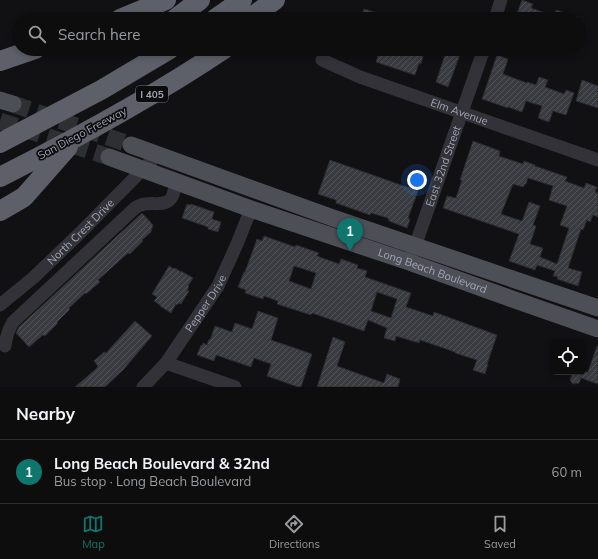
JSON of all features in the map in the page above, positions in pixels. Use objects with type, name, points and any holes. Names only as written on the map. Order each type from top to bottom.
[{"type":"highway","points":[[137,12],[166,0]]},
{"type":"highway","points":[[184,12],[200,0]]},
{"type":"highway","points":[[225,12],[242,0]]},
{"type":"highway","points":[[259,12],[275,0]]},
{"type":"highway","points":[[276,12],[292,0]]},
{"type":"highway","points":[[0,61],[15,56]]},
{"type":"highway","points":[[0,75],[2,71],[23,56]]},
{"type":"highway","points":[[0,155],[82,115],[100,91],[136,56]]},
{"type":"highway","name":"I 405","points":[[0,143],[100,91],[158,56]]},
{"type":"highway","points":[[0,164],[120,102],[194,56]]},
{"type":"highway","name":"San Diego Freeway","points":[[0,177],[78,137],[174,82],[213,56]]},
{"type":"highway","points":[[0,211],[24,197],[78,137]]},
{"type":"main road","name":"Long Beach Boulevard","points":[[131,145],[290,203],[412,254],[515,300],[598,329]]},
{"type":"main road","name":"Long Beach Boulevard","points":[[109,158],[251,209],[598,308]]},
{"type":"street","points":[[497,12],[501,0]]},
{"type":"street","name":"East 32nd Street","points":[[412,254],[481,56]]},
{"type":"street","name":"Elm Avenue","points":[[322,60],[360,77],[598,160]]},
{"type":"street","name":"North Crest Drive","points":[[0,305],[38,273],[80,233],[158,154]]},
{"type":"street","points":[[4,346],[8,330],[13,322],[135,208],[146,203],[164,203],[169,201],[172,197],[177,182]]},
{"type":"street","name":"Pepper Drive","points":[[143,387],[166,363],[218,286],[251,209]]},
{"type":"street","points":[[166,363],[235,387]]},
{"type":"building","points":[[522,0],[533,4],[531,8],[542,12],[518,12]]},
{"type":"building","points":[[364,9],[374,12],[363,12]]},
{"type":"building","points":[[378,56],[423,56],[415,75],[376,62]]},
{"type":"building","points":[[445,56],[459,56],[448,87],[436,82]]},
{"type":"building","points":[[497,56],[508,59],[503,74],[536,85],[539,77],[548,80],[545,87],[564,94],[566,90],[574,93],[566,115],[553,111],[549,122],[538,118],[542,106],[526,101],[522,112],[482,99]]},
{"type":"building","points":[[582,80],[598,86],[598,108],[576,101]]},
{"type":"building","points":[[473,141],[500,151],[499,156],[523,164],[524,161],[567,177],[565,181],[584,188],[586,183],[597,187],[595,192],[598,193],[598,217],[593,215],[590,222],[587,220],[583,230],[581,229],[568,268],[582,272],[578,286],[557,279],[558,277],[553,276],[555,271],[537,265],[535,270],[509,261],[519,234],[443,208],[447,196],[456,198],[462,180],[460,180]],"holes":[[[528,178],[553,186],[549,200],[567,206],[560,225],[569,228],[557,264],[540,257],[543,248],[530,244],[536,226],[533,225],[540,206],[529,202],[522,221],[501,214],[513,184],[523,187]]]},
{"type":"building","points":[[330,160],[418,191],[408,218],[410,219],[407,228],[389,221],[388,218],[371,213],[370,215],[336,203],[336,200],[318,194]]},
{"type":"building","points":[[187,204],[214,212],[212,219],[221,222],[218,232],[182,218]]},
{"type":"building","points":[[142,213],[153,225],[151,232],[130,254],[128,253],[98,280],[100,282],[86,294],[85,293],[69,308],[70,309],[57,322],[58,323],[45,336],[43,335],[29,347],[16,333],[19,327]]},
{"type":"building","points":[[264,236],[295,247],[296,245],[319,253],[317,256],[339,264],[341,259],[358,265],[357,268],[367,271],[365,277],[411,293],[406,307],[433,316],[434,312],[497,335],[485,374],[473,370],[477,360],[455,352],[420,340],[419,343],[396,336],[395,341],[384,338],[387,328],[368,320],[364,331],[312,313],[311,315],[277,304],[278,301],[264,296],[263,299],[245,293],[246,290],[238,287],[257,239],[262,241]],"holes":[[[294,266],[316,273],[311,289],[289,281]],[[377,292],[397,299],[391,318],[371,311]]]},
{"type":"building","points":[[169,266],[193,278],[188,286],[189,287],[187,290],[189,291],[181,304],[176,304],[171,313],[154,301],[157,297],[152,294]]},
{"type":"building","points":[[258,311],[278,318],[271,340],[312,354],[301,387],[267,376],[271,364],[254,358],[251,367],[216,355],[214,361],[197,355],[203,343],[207,345],[215,326],[232,332],[235,323],[252,329]]},
{"type":"building","points":[[135,321],[152,336],[124,369],[105,387],[75,387],[97,368],[98,366],[94,361],[104,352],[106,353]]},
{"type":"building","points":[[333,337],[345,342],[337,366],[384,383],[387,374],[400,379],[398,387],[317,387]]},
{"type":"building","points":[[598,346],[598,384],[581,378],[579,383],[573,384],[570,380],[572,375],[586,375],[586,372],[588,372]]},
{"type":"tunnel","points":[[13,104],[131,145]]},
{"type":"tunnel","points":[[0,121],[109,157]]},
{"type":"place","name":"Long Beach Boulevard & 32nd","points":[[350,251]]}]
